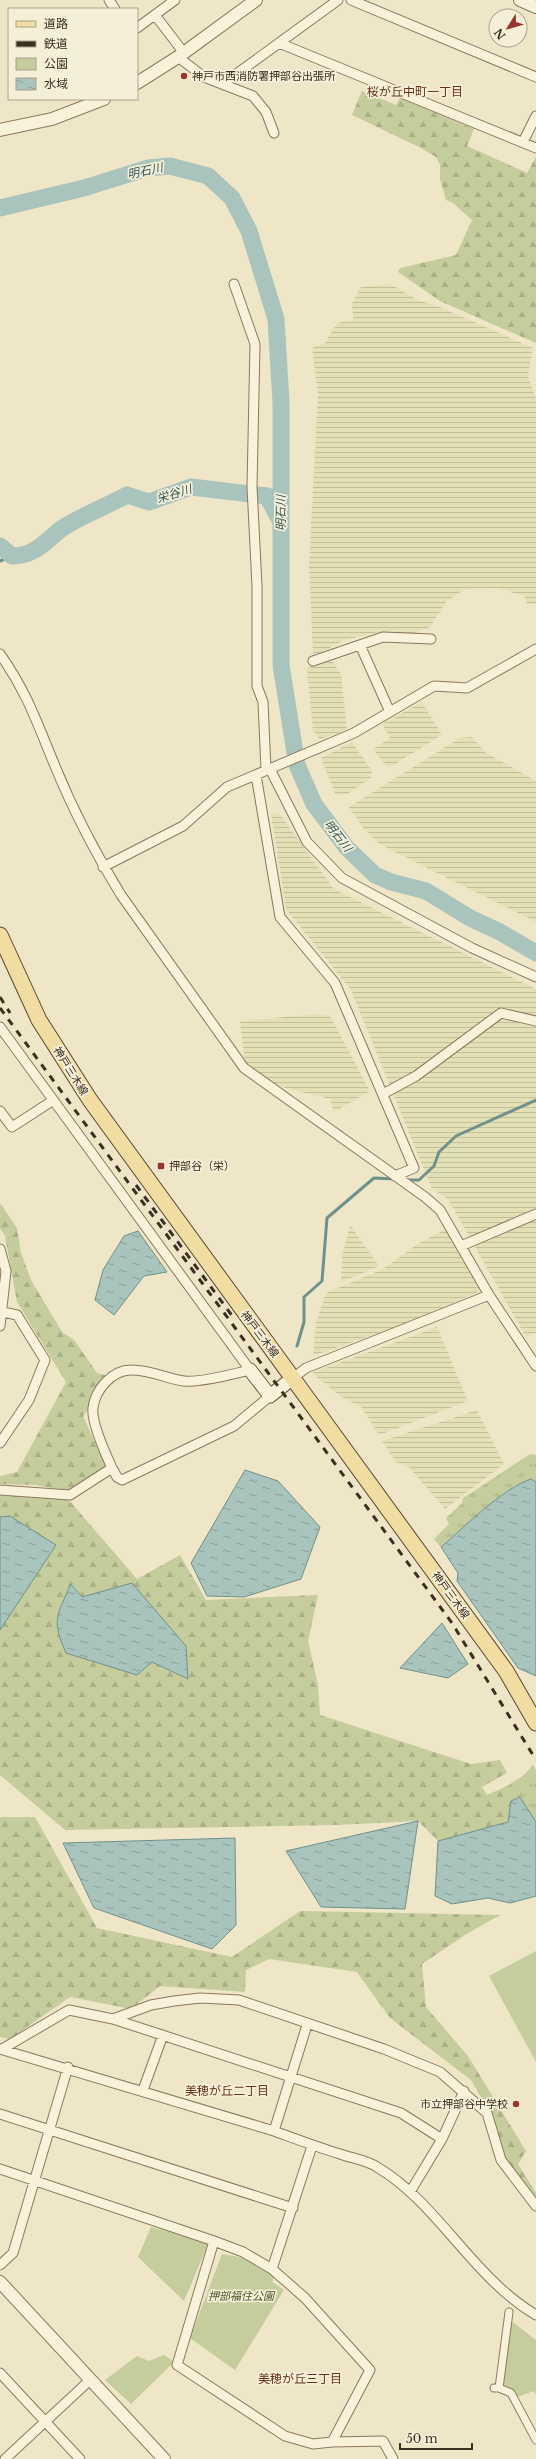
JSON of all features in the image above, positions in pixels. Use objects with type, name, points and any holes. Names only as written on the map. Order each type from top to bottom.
[{"type":"main road","name":"神戸三木線","points":[[0,935],[39,1020],[90,1100],[291,1379],[506,1671],[536,1723]]},
{"type":"main road","points":[[250,1370],[270,1396],[291,1379]]},
{"type":"street","points":[[138,27],[175,0]]},
{"type":"street","points":[[138,82],[181,55],[256,0]]},
{"type":"street","points":[[224,83],[338,0]]},
{"type":"street","points":[[351,0],[536,77]]},
{"type":"street","points":[[520,0],[536,7]]},
{"type":"street","points":[[155,15],[181,55],[204,76],[253,96],[266,112],[274,133]]},
{"type":"street","points":[[279,43],[536,148]]},
{"type":"street","points":[[0,130],[52,119],[101,100]]},
{"type":"street","points":[[523,142],[536,116]]},
{"type":"street","points":[[234,284],[255,344],[252,487],[257,586],[257,686],[263,702],[268,769],[307,842],[342,878],[472,948],[536,977]]},
{"type":"street","points":[[312,661],[383,637],[431,639]]},
{"type":"street","points":[[360,645],[390,712]]},
{"type":"street","points":[[103,867],[183,826],[227,787],[354,733],[434,686],[467,688],[536,649]]},
{"type":"street","points":[[0,654],[31,705],[55,766],[103,867],[121,895],[244,1068],[396,1176],[440,1210],[489,1295],[536,1366]]},
{"type":"street","points":[[256,775],[280,916],[335,983],[414,1168],[396,1176]]},
{"type":"street","points":[[383,1094],[416,1076],[501,1013],[536,1021]]},
{"type":"street","points":[[1,1030],[250,1370],[220,1377],[184,1381],[151,1371],[129,1370],[112,1377],[102,1385],[93,1408],[98,1432],[117,1477],[122,1480],[194,1447],[234,1426],[270,1396]]},
{"type":"street","points":[[0,1111],[12,1127],[52,1101]]},
{"type":"street","points":[[461,1246],[536,1214]]},
{"type":"street","points":[[0,1249],[6,1271],[3,1312],[0,1326]]},
{"type":"street","points":[[291,1379],[306,1368],[489,1295]]},
{"type":"street","points":[[0,1443],[29,1400],[45,1360],[17,1316],[3,1312]]},
{"type":"street","points":[[0,1490],[70,1495],[112,1468]]},
{"type":"street","points":[[113,2019],[151,2005],[200,1998],[239,2000],[307,2025],[384,2049],[440,2072],[464,2091],[487,2113],[501,2160],[536,2206]]},
{"type":"street","points":[[1,2049],[68,2010],[113,2019],[401,2113],[442,2140]]},
{"type":"street","points":[[274,2131],[307,2025]]},
{"type":"street","points":[[143,2090],[163,2035]]},
{"type":"street","points":[[1,2049],[68,2067],[143,2090],[274,2131],[312,2146],[376,2166],[410,2192],[492,2281],[521,2307],[536,2315]]},
{"type":"street","points":[[0,2266],[13,2253],[51,2130],[68,2067]]},
{"type":"street","points":[[410,2192],[442,2140],[464,2091]]},
{"type":"street","points":[[0,2114],[293,2208]]},
{"type":"street","points":[[272,2269],[312,2146]]},
{"type":"street","points":[[0,2169],[214,2241],[243,2252],[272,2269],[305,2298],[370,2370],[332,2442]]},
{"type":"street","points":[[214,2241],[177,2365],[285,2436],[313,2444],[383,2441],[393,2459]]},
{"type":"street","points":[[0,2282],[164,2459]]},
{"type":"street","points":[[510,2312],[497,2388],[511,2393],[536,2440]]},
{"type":"street","points":[[0,2373],[80,2459]]},
{"type":"street","points":[[5,2459],[90,2380]]},
{"type":"shaded area","points":[[390,284],[418,300],[440,307],[533,348],[528,376],[536,398],[536,604],[527,604],[524,596],[497,588],[465,589],[447,601],[430,627],[410,635],[379,632],[345,640],[320,653],[313,653],[309,566],[318,394],[312,348],[325,343],[337,323],[353,320],[352,303],[361,287]]},
{"type":"shaded area","points":[[332,661],[341,674],[347,730],[320,739],[313,731],[307,668]]},
{"type":"shaded area","points":[[422,702],[442,735],[390,767],[387,767],[373,749],[390,738],[382,724]]},
{"type":"shaded area","points":[[472,737],[485,752],[536,781],[536,922],[379,844],[364,829],[349,807],[460,738]]},
{"type":"shaded area","points":[[352,742],[372,771],[370,779],[347,794],[336,796],[321,758]]},
{"type":"shaded area","points":[[271,813],[279,813],[334,889],[536,989],[536,1333],[526,1337],[448,1199],[432,1189],[351,990],[286,909]]},
{"type":"shaded area","points":[[318,1014],[330,1016],[370,1091],[334,1112],[330,1099],[274,1085],[245,1063],[240,1021]]},
{"type":"shaded area","points":[[350,1225],[379,1266],[341,1282],[342,1256]]},
{"type":"shaded area","points":[[446,1229],[481,1291],[401,1325],[313,1356],[316,1322],[326,1293],[383,1269],[419,1243]]},
{"type":"shaded area","points":[[437,1327],[468,1401],[379,1435],[361,1407],[340,1396],[312,1373]]},
{"type":"shaded area","points":[[477,1410],[504,1464],[445,1509],[408,1466],[396,1462],[382,1441]]},
{"type":"green space","points":[[362,91],[396,105],[400,98],[474,129],[467,146],[527,173],[536,157],[536,343],[440,301],[398,272],[400,268],[456,255],[472,220],[453,203],[446,200],[440,179],[440,165],[436,157],[419,147],[352,115]]},
{"type":"green space","points":[[0,1203],[17,1228],[21,1253],[31,1280],[62,1332],[74,1340],[97,1373],[112,1377],[83,1416],[107,1469],[68,1491],[35,1485],[0,1484],[0,1476],[17,1472],[66,1382],[17,1302],[5,1236],[0,1228]]},
{"type":"green space","points":[[530,1454],[536,1455],[536,1482],[531,1479],[507,1491],[441,1547],[434,1539],[449,1524],[446,1518],[462,1503],[463,1498]]},
{"type":"green space","points":[[0,1495],[67,1498],[137,1579],[180,1555],[206,1600],[318,1595],[308,1641],[318,1685],[320,1715],[471,1764],[500,1760],[507,1773],[482,1787],[487,1795],[505,1787],[511,1801],[508,1822],[438,1841],[418,1821],[338,1825],[65,1830],[0,1775],[0,1630],[56,1545],[10,1516],[0,1517]],"holes":[[[72,1584],[82,1597],[188,1679],[57,1617]]]},
{"type":"green space","points":[[533,1765],[536,1770],[536,1822],[520,1797],[511,1801],[505,1787],[523,1776]]},
{"type":"green space","points":[[0,1817],[35,1817],[97,1928],[232,1957],[300,1911],[500,1915],[465,1935],[422,1964],[426,2007],[468,2056],[526,2151],[518,2164],[536,2193],[536,2199],[507,2161],[490,2112],[471,2080],[390,2018],[357,1972],[269,1959],[246,1970],[245,1992],[160,1986],[131,2009],[70,1997],[10,2039],[0,2037]]},
{"type":"green space","points":[[536,1951],[536,2062],[489,1976]]},
{"type":"green space","name":"押部福住公園","points":[[151,2227],[209,2242],[184,2301],[138,2257]]},
{"type":"green space","name":"押部福住公園","points":[[222,2254],[244,2258],[275,2276],[272,2282],[284,2290],[235,2370],[190,2338]]},
{"type":"green space","points":[[510,2320],[536,2340],[536,2395],[534,2391],[517,2397],[501,2392]]},
{"type":"green space","points":[[164,2355],[174,2362],[131,2404],[105,2380],[137,2356],[149,2361]]},
{"type":"water","points":[[138,1231],[167,1272],[144,1276],[114,1315],[95,1300],[103,1270],[124,1236]]},
{"type":"water","points":[[245,1470],[278,1481],[320,1527],[301,1579],[244,1597],[207,1596],[191,1563]]},
{"type":"water","points":[[531,1479],[536,1482],[536,1676],[518,1668],[457,1581],[458,1573],[441,1547],[495,1500],[519,1484]]},
{"type":"water","points":[[10,1516],[56,1545],[0,1630],[0,1517]]},
{"type":"water","points":[[132,1583],[186,1646],[188,1679],[152,1662],[137,1675],[66,1653],[58,1633],[57,1625],[59,1611],[71,1584],[82,1597]]},
{"type":"water","points":[[442,1623],[468,1664],[448,1678],[400,1668]]},
{"type":"water","points":[[520,1797],[536,1822],[536,1896],[510,1903],[488,1898],[452,1904],[435,1896],[438,1841],[508,1822],[511,1801]]},
{"type":"water","points":[[418,1821],[405,1909],[321,1907],[286,1851]]},
{"type":"water","points":[[235,1838],[236,1925],[212,1949],[94,1908],[63,1843]]},
{"type":"waterway","name":"明石川","points":[[0,208],[84,188],[148,168],[170,166],[208,176],[232,198],[249,231],[276,319],[281,402],[281,665],[297,765],[314,804],[347,848],[375,875],[391,882],[426,891],[470,918],[500,932],[536,953]]},
{"type":"waterway","name":"栄谷川","points":[[0,546],[12,556],[28,553],[40,546],[64,527],[127,495],[149,502],[191,487],[267,496],[281,522]]},
{"type":"waterway","points":[[0,561],[12,556]]},
{"type":"waterway","points":[[405,1180],[419,1180],[434,1166],[439,1152],[456,1136],[536,1100]]},
{"type":"waterway","points":[[297,1346],[304,1322],[304,1297],[322,1281],[327,1218],[374,1178],[396,1179]]},
{"type":"railway","points":[[0,997],[10,1013]]},
{"type":"railway","points":[[0,1008],[452,1623],[536,1760]]},
{"type":"railway","points":[[136,1185],[233,1317]]},
{"type":"place","name":"神戸市西消防署押部谷出張所","points":[[184,76]]},
{"type":"place","name":"押部谷（栄）","points":[[161,1166]]},
{"type":"place","name":"市立押部谷中学校","points":[[516,2104]]},
{"type":"district","name":"桜が丘中町一丁目","points":[[415,92]]},
{"type":"district","name":"美穂が丘二丁目","points":[[227,2091]]},
{"type":"district","name":"美穂が丘三丁目","points":[[300,2379]]}]
